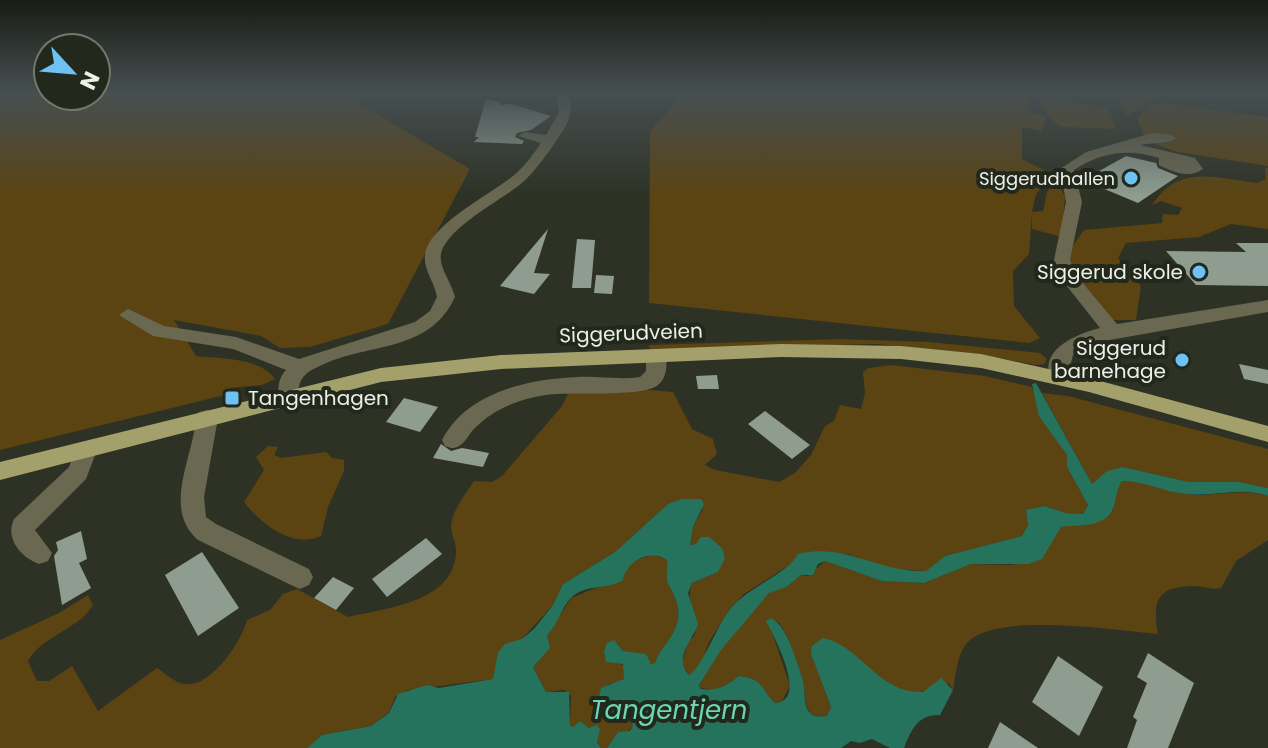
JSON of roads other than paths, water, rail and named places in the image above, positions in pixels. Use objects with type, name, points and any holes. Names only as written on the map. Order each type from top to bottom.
[{"type":"main road","name":"Siggerudveien","points":[[0,471],[289,397],[382,375],[435,367],[828,350],[900,353],[982,362],[1059,378],[1268,434]]},
{"type":"street","points":[[289,397],[290,378],[299,367],[403,333],[438,313],[446,297],[433,261],[435,248],[478,208],[520,178],[560,127]]},
{"type":"street","points":[[525,136],[550,140]]},
{"type":"street","points":[[1112,331],[1068,276],[1062,260],[1074,202],[1067,169],[1096,151],[1152,137],[1169,138]]},
{"type":"street","points":[[1119,147],[1169,157]]},
{"type":"street","points":[[1059,378],[1062,353],[1078,341],[1112,331],[1268,306]]},
{"type":"street","points":[[128,315],[160,332],[236,343],[299,367]]},
{"type":"street","points":[[453,440],[472,415],[520,393],[561,385],[636,385],[650,381],[657,371],[656,356]]},
{"type":"street","points":[[207,418],[195,489],[195,522],[207,532],[300,577]]},
{"type":"street","points":[[39,553],[22,535],[23,526],[78,472],[86,450]]},
{"type":"water","name":"Tangentjern","points":[[1036,383],[1092,484],[1107,471],[1123,467],[1189,482],[1239,482],[1268,488],[1268,496],[1247,492],[1186,494],[1122,481],[1114,506],[1105,519],[1091,524],[1061,527],[1042,559],[1028,564],[971,564],[924,583],[882,581],[825,561],[818,564],[813,575],[801,575],[786,587],[769,593],[721,650],[699,685],[701,689],[717,688],[739,676],[747,677],[758,682],[775,703],[785,700],[789,680],[766,621],[771,618],[782,628],[790,644],[804,684],[806,705],[812,714],[827,716],[831,707],[811,654],[812,646],[823,638],[836,642],[881,678],[907,691],[923,692],[941,678],[953,690],[940,715],[921,720],[904,748],[890,748],[872,739],[860,743],[851,741],[841,748],[607,748],[618,732],[630,731],[633,726],[629,716],[600,711],[597,706],[601,688],[624,679],[623,664],[606,662],[604,651],[607,643],[614,640],[623,651],[646,654],[651,664],[655,663],[677,624],[678,606],[667,582],[667,560],[646,556],[629,568],[623,580],[573,596],[547,635],[550,648],[533,667],[546,692],[569,692],[570,725],[573,727],[580,721],[589,728],[597,725],[600,729],[597,742],[601,748],[307,748],[322,735],[371,726],[389,713],[398,694],[427,685],[439,688],[493,679],[498,652],[505,644],[522,639],[534,629],[553,605],[563,584],[615,552],[668,504],[681,499],[701,499],[704,504],[693,527],[690,545],[696,544],[701,537],[709,537],[722,548],[725,558],[718,572],[692,583],[688,593],[698,624],[683,656],[689,675],[699,665],[731,608],[787,567],[798,554],[831,552],[893,568],[926,571],[945,556],[1022,536],[1028,525],[1026,510],[1044,506],[1066,513],[1083,514],[1088,505],[1067,467],[1067,455],[1039,416],[1032,384]]},
{"type":"place","name":"Siggerudhallen","points":[[1131,178]]},
{"type":"place","name":"Siggerud skole","points":[[1199,272]]},
{"type":"place","name":"Siggerud barnehage","points":[[1182,360]]},
{"type":"place","name":"Tangenhagen","points":[[232,398]]}]
